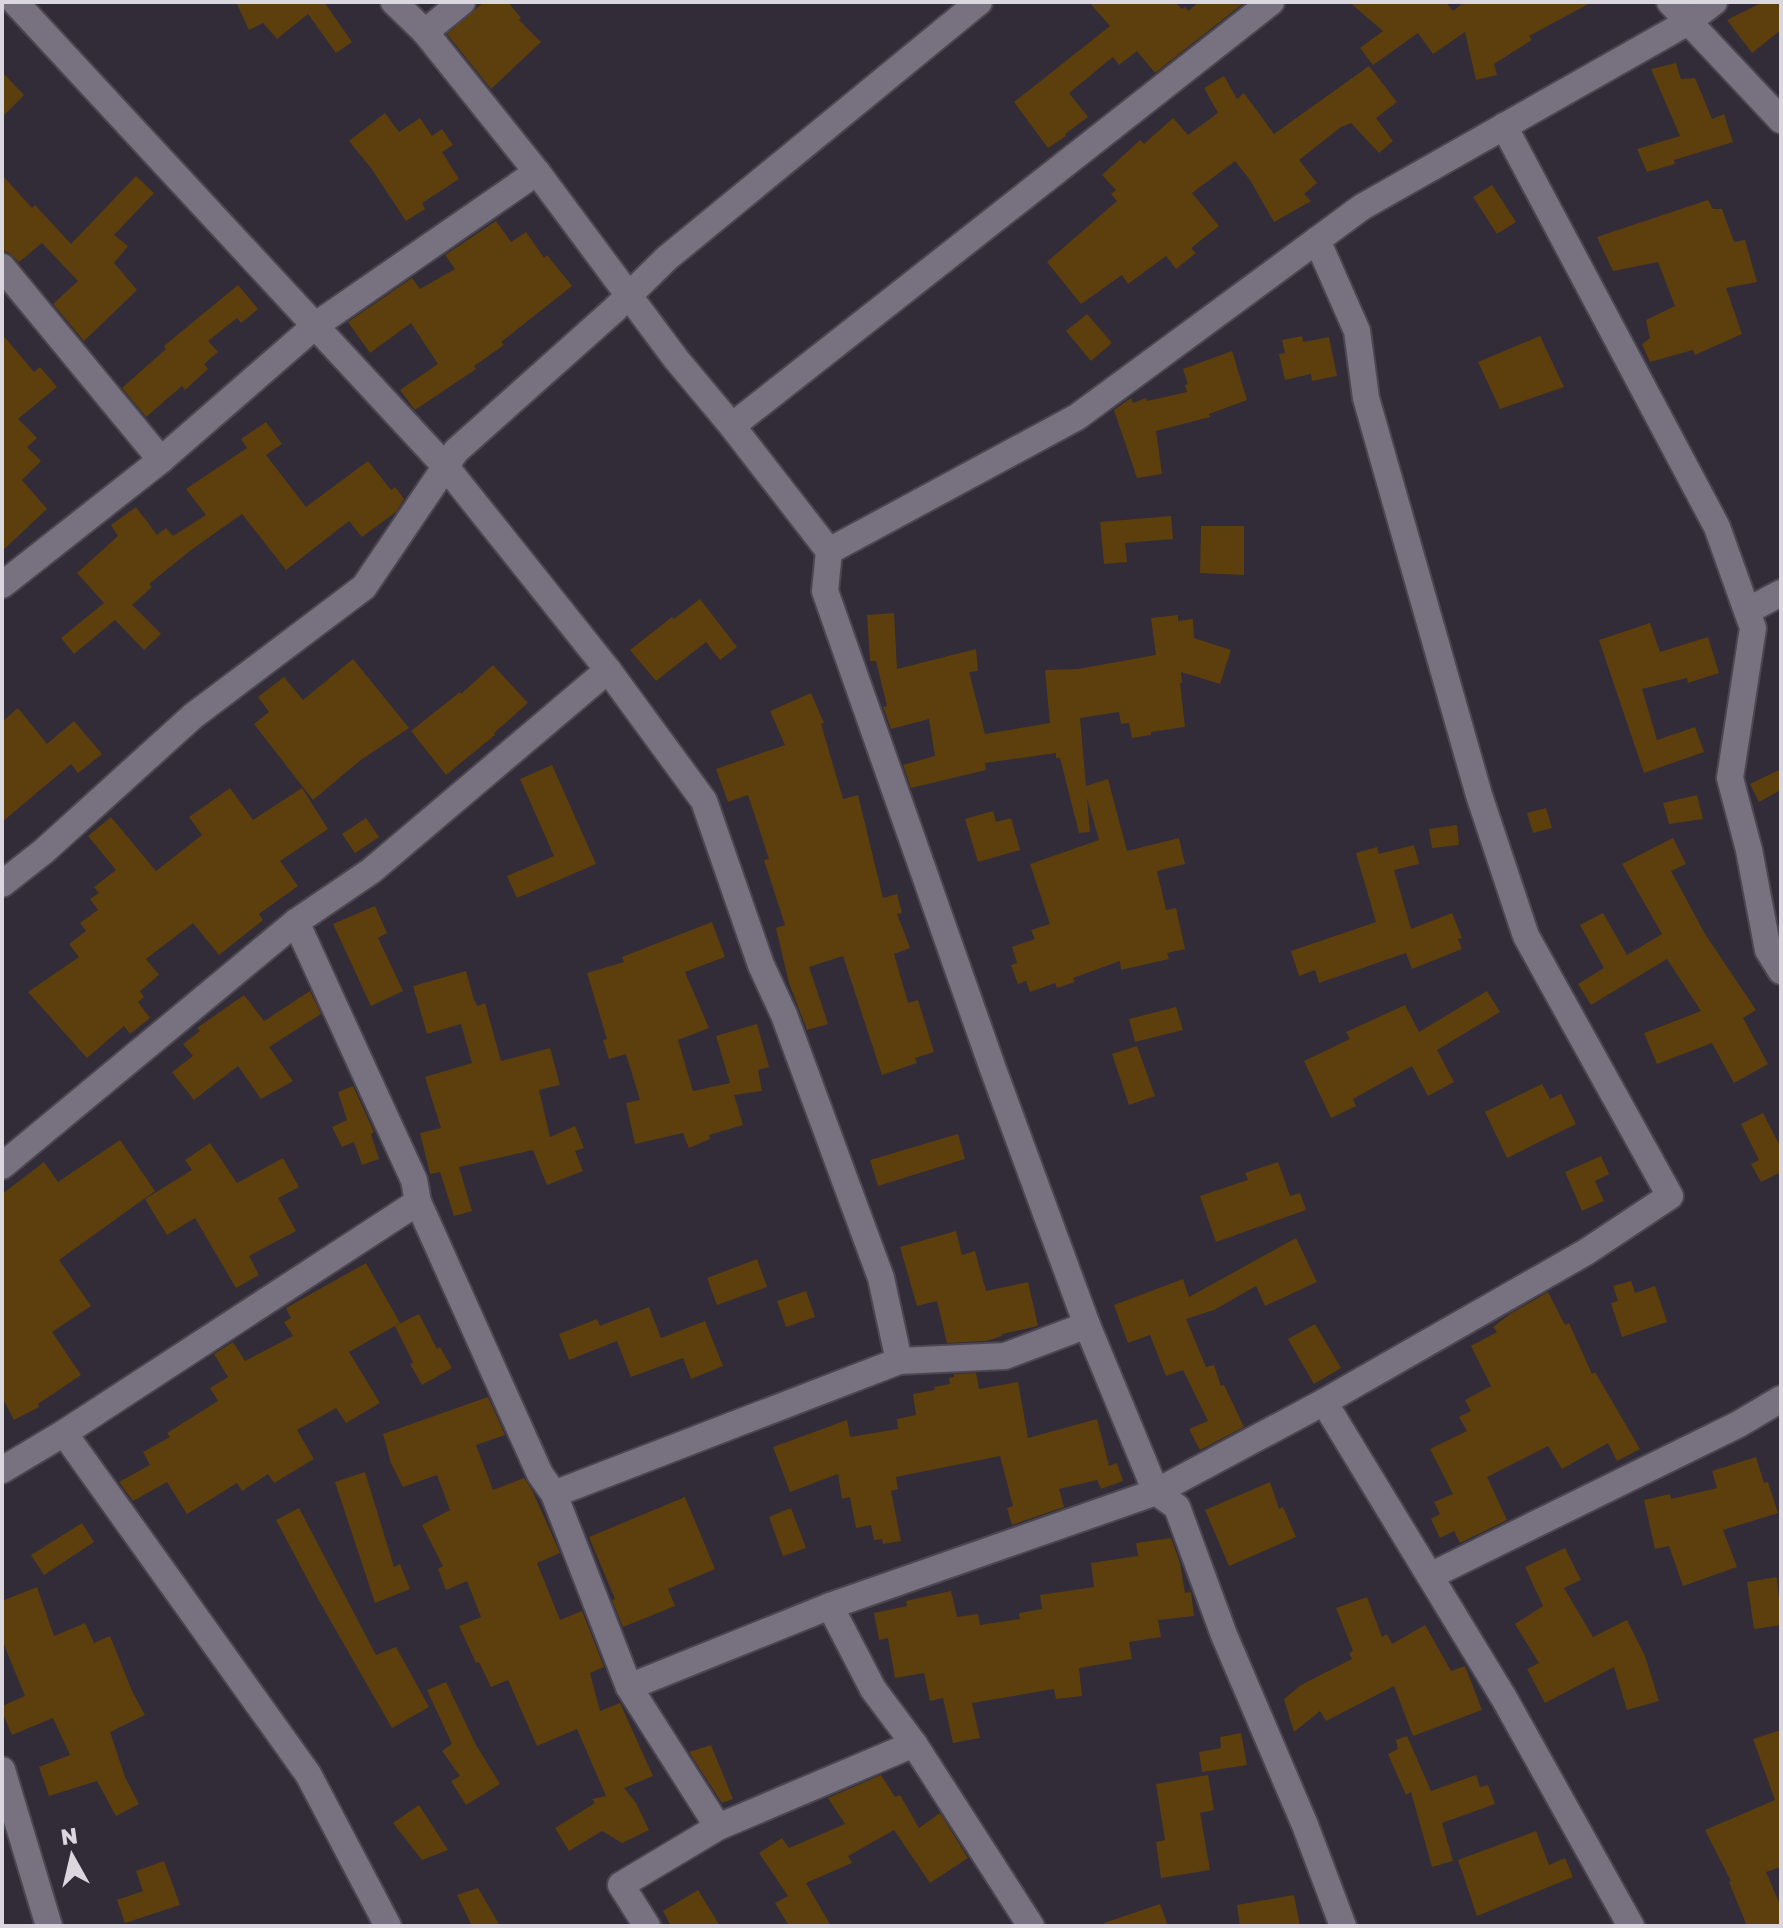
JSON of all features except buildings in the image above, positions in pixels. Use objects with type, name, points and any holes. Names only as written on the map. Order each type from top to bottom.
[{"type":"street","points":[[15,2],[446,467],[608,670],[704,801],[761,965],[784,1015],[881,1278],[899,1361]]},
{"type":"street","points":[[394,2],[425,32],[537,172],[676,359],[829,551],[825,591],[993,1069],[1087,1325],[1156,1492],[1177,1507],[1224,1635],[1305,1825],[1343,1926]]},
{"type":"street","points":[[425,32],[462,2]]},
{"type":"street","points":[[2,884],[44,851],[193,716],[364,587],[456,451],[667,258],[979,2]]},
{"type":"street","points":[[732,426],[1271,2]]},
{"type":"street","points":[[1670,2],[1781,120]]},
{"type":"street","points":[[829,551],[1077,417],[1362,207],[1688,22],[1714,2]]},
{"type":"street","points":[[1504,126],[1717,527],[1753,628],[1730,778],[1749,850],[1768,950],[1781,971]]},
{"type":"street","points":[[2,585],[161,460],[316,325],[537,172]]},
{"type":"street","points":[[629,1687],[830,1606],[1156,1492],[1324,1402],[1586,1252],[1670,1196],[1526,936],[1479,795],[1366,398],[1357,331],[1317,240]]},
{"type":"street","points":[[2,267],[161,460]]},
{"type":"street","points":[[1747,611],[1781,593]]},
{"type":"street","points":[[2,1166],[296,922],[371,871],[608,670]]},
{"type":"street","points":[[296,922],[414,1180],[418,1202],[540,1474],[554,1494],[629,1687],[718,1827]]},
{"type":"street","points":[[2,1470],[64,1433],[418,1202]]},
{"type":"street","points":[[554,1494],[899,1361],[1005,1356],[1087,1325]]},
{"type":"street","points":[[1430,1576],[1739,1424],[1781,1399]]},
{"type":"street","points":[[1324,1402],[1504,1698],[1631,1926]]},
{"type":"street","points":[[64,1433],[308,1774],[388,1926]]},
{"type":"street","points":[[830,1606],[873,1689],[914,1744],[1031,1926]]},
{"type":"street","points":[[647,1926],[621,1885],[718,1827],[914,1744]]},
{"type":"street","points":[[2,1770],[49,1926]]}]
